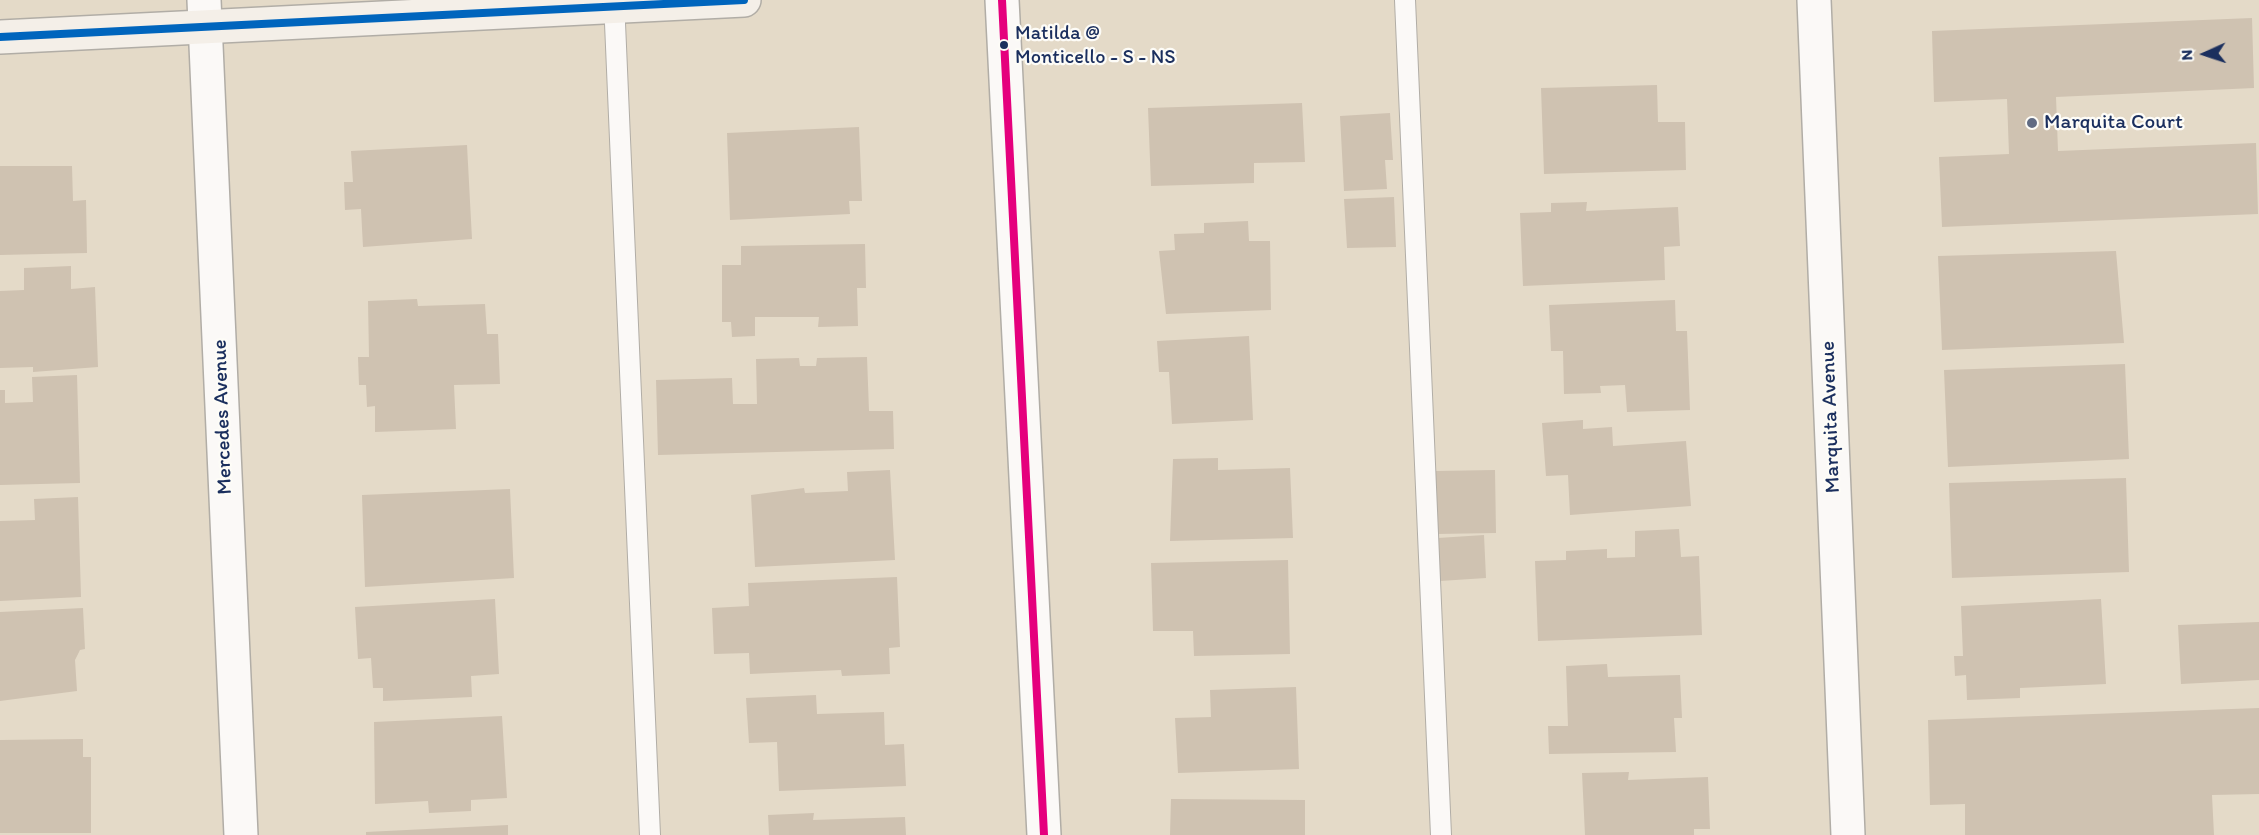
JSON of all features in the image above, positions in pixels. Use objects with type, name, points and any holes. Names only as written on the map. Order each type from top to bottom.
[{"type":"street","points":[[0,37],[205,14],[744,0]]},
{"type":"street","points":[[1002,0],[1044,835]]},
{"type":"street","name":"Marquita Avenue","points":[[1814,0],[1848,835]]},
{"type":"street","name":"Mercedes Avenue","points":[[205,14],[241,835]]},
{"type":"lane","points":[[1405,0],[1441,835]]},
{"type":"lane","points":[[614,3],[650,835]]},
{"type":"building","name":"Marquita Court","points":[[2252,18],[2254,88],[2056,97],[2058,151],[2256,143],[2258,214],[1942,227],[1939,157],[2009,154],[2007,99],[1934,102],[1932,31]]},
{"type":"building","points":[[1657,85],[1658,122],[1685,122],[1686,170],[1544,174],[1541,88]]},
{"type":"building","points":[[1302,103],[1305,162],[1254,163],[1254,183],[1151,186],[1148,108]]},
{"type":"building","points":[[1390,113],[1393,160],[1385,160],[1387,189],[1344,191],[1340,116]]},
{"type":"building","points":[[859,127],[862,201],[849,201],[850,214],[730,220],[727,133]]},
{"type":"building","points":[[467,145],[472,239],[363,247],[361,209],[345,210],[344,182],[353,182],[351,151]]},
{"type":"building","points":[[0,166],[72,166],[73,201],[86,200],[87,253],[0,255]]},
{"type":"building","points":[[1394,197],[1396,247],[1347,248],[1344,199]]},
{"type":"building","points":[[1587,202],[1586,211],[1678,207],[1680,246],[1664,247],[1665,280],[1523,286],[1520,213],[1551,212],[1551,203]]},
{"type":"building","points":[[1248,221],[1249,241],[1270,241],[1271,310],[1166,314],[1159,251],[1175,250],[1174,234],[1204,233],[1204,223]]},
{"type":"building","points":[[865,244],[866,288],[857,288],[858,326],[818,327],[819,317],[755,317],[755,336],[732,337],[731,322],[722,322],[722,265],[741,265],[741,246]]},
{"type":"building","points":[[2116,251],[2124,343],[1942,350],[1938,256]]},
{"type":"building","points":[[71,266],[71,289],[95,287],[98,367],[33,372],[33,367],[0,368],[0,291],[24,290],[24,268]]},
{"type":"building","points":[[417,299],[418,306],[485,304],[487,334],[498,334],[500,384],[454,385],[456,429],[375,432],[375,406],[367,407],[366,385],[359,385],[358,357],[369,357],[368,301]]},
{"type":"building","points":[[1675,300],[1676,331],[1687,331],[1690,410],[1627,412],[1625,385],[1600,386],[1601,393],[1564,394],[1563,351],[1551,351],[1549,305]]},
{"type":"building","points":[[1249,336],[1253,420],[1172,424],[1169,372],[1159,372],[1157,341]]},
{"type":"building","points":[[867,357],[869,411],[893,411],[894,449],[658,455],[656,380],[732,378],[733,404],[757,404],[756,359],[799,358],[800,366],[816,366],[817,358]]},
{"type":"building","points":[[2125,364],[2129,459],[1948,467],[1944,370]]},
{"type":"building","points":[[77,375],[80,483],[0,485],[0,390],[5,390],[5,403],[33,402],[32,377]]},
{"type":"building","points":[[1583,420],[1583,429],[1612,427],[1613,446],[1686,441],[1691,506],[1570,515],[1568,475],[1546,476],[1542,423]]},
{"type":"building","points":[[1218,458],[1218,470],[1290,468],[1293,538],[1170,541],[1173,459]]},
{"type":"building","points":[[890,470],[895,560],[755,567],[751,495],[804,488],[805,493],[848,491],[847,472]]},
{"type":"building","points":[[1495,470],[1496,533],[1436,534],[1436,471]]},
{"type":"building","points":[[2126,478],[2129,572],[1952,578],[1949,483]]},
{"type":"building","points":[[510,489],[514,578],[365,587],[362,495]]},
{"type":"building","points":[[78,497],[81,597],[0,601],[0,521],[35,520],[34,499]]},
{"type":"building","points":[[1679,529],[1681,557],[1699,556],[1702,635],[1538,641],[1535,561],[1566,560],[1566,551],[1607,549],[1607,558],[1635,557],[1635,531]]},
{"type":"building","points":[[1484,535],[1486,578],[1440,581],[1438,538]]},
{"type":"building","points":[[1288,560],[1290,654],[1194,656],[1193,631],[1153,631],[1151,563]]},
{"type":"building","points":[[897,577],[900,647],[889,648],[890,674],[842,676],[841,670],[750,674],[749,653],[714,654],[712,608],[749,606],[748,583]]},
{"type":"building","points":[[495,599],[499,674],[471,676],[472,697],[383,701],[383,688],[373,688],[371,658],[358,659],[355,607]]},
{"type":"building","points":[[2101,599],[2106,684],[2020,688],[2020,698],[1967,700],[1966,675],[1955,676],[1954,656],[1963,656],[1961,606]]},
{"type":"building","points":[[83,608],[85,649],[80,650],[75,660],[77,691],[0,701],[0,612]]},
{"type":"building","points":[[2259,622],[2259,680],[2181,684],[2178,625]]},
{"type":"building","points":[[1607,664],[1608,677],[1680,675],[1682,718],[1674,718],[1676,752],[1549,754],[1548,726],[1568,726],[1566,666]]},
{"type":"building","points":[[1296,687],[1299,769],[1178,773],[1175,718],[1211,717],[1210,690]]},
{"type":"building","points":[[816,695],[817,714],[884,712],[885,745],[904,744],[906,786],[779,791],[777,742],[749,743],[746,698]]},
{"type":"building","points":[[2259,708],[2259,794],[2212,795],[2214,835],[1965,835],[1965,804],[1930,805],[1928,720]]},
{"type":"building","points":[[502,716],[507,798],[471,800],[471,811],[429,813],[428,801],[375,804],[374,722]]},
{"type":"building","points":[[83,739],[83,757],[91,757],[91,833],[0,833],[0,740]]},
{"type":"building","points":[[1629,772],[1628,780],[1708,777],[1710,829],[1694,829],[1694,835],[1585,835],[1582,773]]},
{"type":"building","points":[[1171,799],[1305,800],[1305,835],[1170,835]]},
{"type":"building","points":[[814,813],[813,820],[905,817],[906,835],[769,835],[768,815]]},
{"type":"building","points":[[508,825],[508,835],[366,835],[366,832]]},
{"type":"transit line","points":[[0,37],[744,0]]},
{"type":"transit line","points":[[1002,0],[1044,835]]},
{"type":"place","name":"Matilda @ Monticello - S - NS","points":[[1004,45]]},
{"type":"place","name":"Marquita Court","points":[[2032,123]]}]
